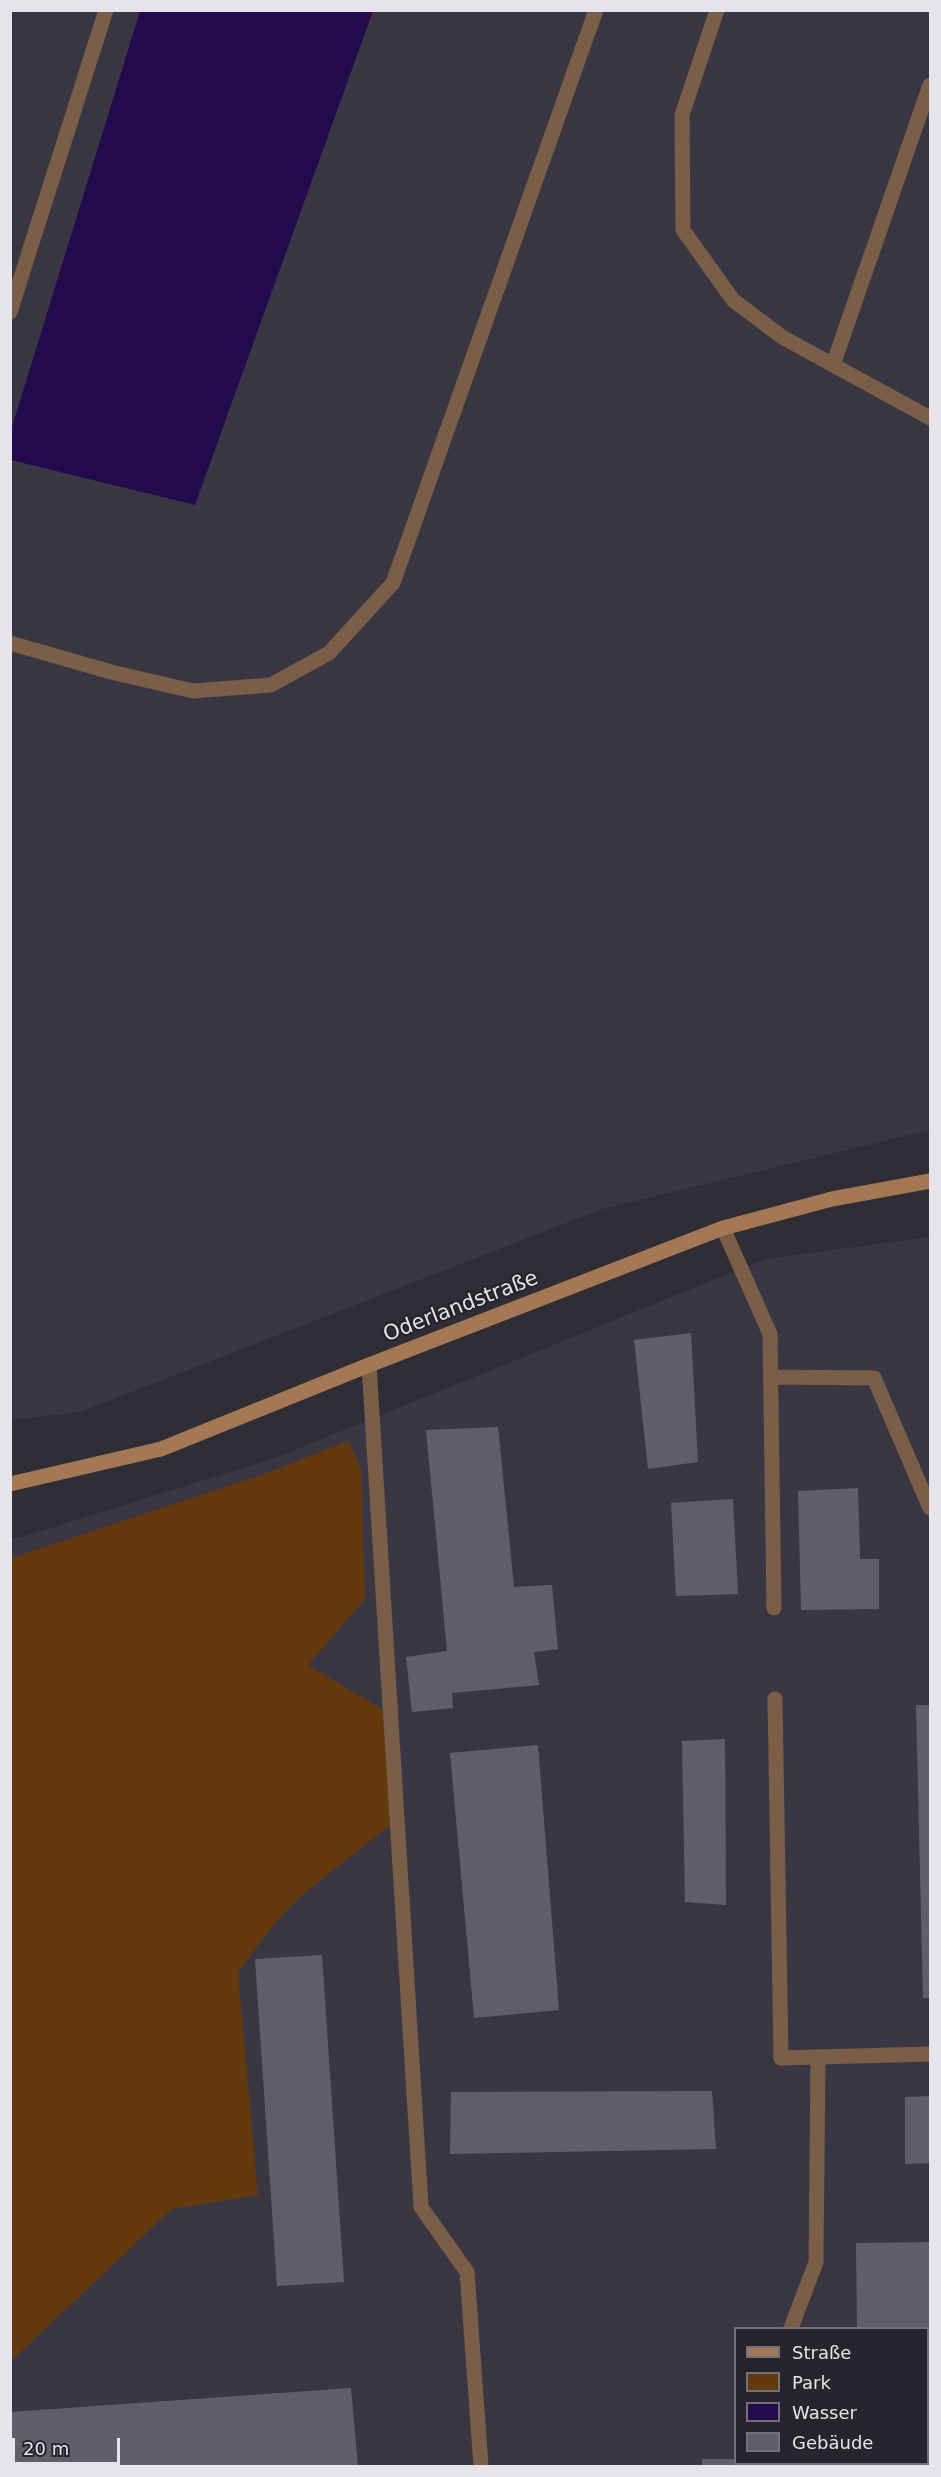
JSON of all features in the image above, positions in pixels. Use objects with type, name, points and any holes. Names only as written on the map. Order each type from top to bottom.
[{"type":"street","points":[[10,312],[106,10]]},
{"type":"street","points":[[10,643],[111,672],[193,691],[271,685],[329,653],[393,583],[596,10]]},
{"type":"street","points":[[717,10],[682,115],[683,230],[733,300],[782,337],[930,418]]},
{"type":"street","points":[[833,365],[930,84]]},
{"type":"street","name":"Oderlandstraße","points":[[10,1484],[161,1449],[369,1365],[723,1228],[832,1199],[930,1181]]},
{"type":"street","points":[[723,1228],[770,1334],[774,1608]]},
{"type":"street","points":[[369,1365],[421,2207],[467,2272],[481,2466]]},
{"type":"street","points":[[771,1377],[874,1378],[930,1508]]},
{"type":"street","points":[[775,1698],[781,2058],[930,2054]]},
{"type":"street","points":[[791,2327],[816,2262],[818,2057]]},
{"type":"shaded area","points":[[10,11],[930,11],[930,1130],[602,1209],[80,1412],[11,1420]]},
{"type":"shaded area","points":[[930,1237],[930,2466],[11,2466],[11,1538],[22,1537],[275,1458],[765,1259]]},
{"type":"green space","points":[[348,1441],[361,1468],[365,1599],[308,1665],[390,1714],[403,1815],[302,1895],[276,1922],[238,1972],[258,2195],[172,2209],[11,2361],[11,1558],[264,1474]]},
{"type":"water","points":[[140,11],[373,11],[195,505],[11,460],[11,430]]},
{"type":"building","points":[[691,1333],[698,1462],[648,1469],[634,1340]]},
{"type":"building","points":[[498,1427],[514,1587],[552,1585],[558,1649],[534,1652],[539,1685],[452,1693],[453,1708],[412,1712],[406,1657],[447,1651],[426,1430]]},
{"type":"building","points":[[858,1488],[860,1559],[879,1559],[879,1609],[801,1610],[798,1491]]},
{"type":"building","points":[[733,1499],[738,1594],[676,1596],[671,1503]]},
{"type":"building","points":[[916,1705],[930,1705],[930,1998],[923,1998]]},
{"type":"building","points":[[725,1739],[726,1905],[685,1902],[682,1741]]},
{"type":"building","points":[[538,1745],[559,2010],[474,2018],[450,1753]]},
{"type":"building","points":[[322,1955],[344,2282],[277,2286],[255,1959]]},
{"type":"building","points":[[712,2091],[716,2149],[450,2154],[451,2092]]},
{"type":"building","points":[[930,2096],[930,2163],[905,2164],[905,2097]]},
{"type":"building","points":[[930,2242],[930,2466],[859,2466],[929,2465],[929,2327],[857,2327],[856,2243]]},
{"type":"building","points":[[351,2388],[358,2466],[10,2466],[10,2412]]},
{"type":"building","points":[[702,2459],[734,2459],[734,2465],[752,2465],[752,2466],[702,2466]]}]
